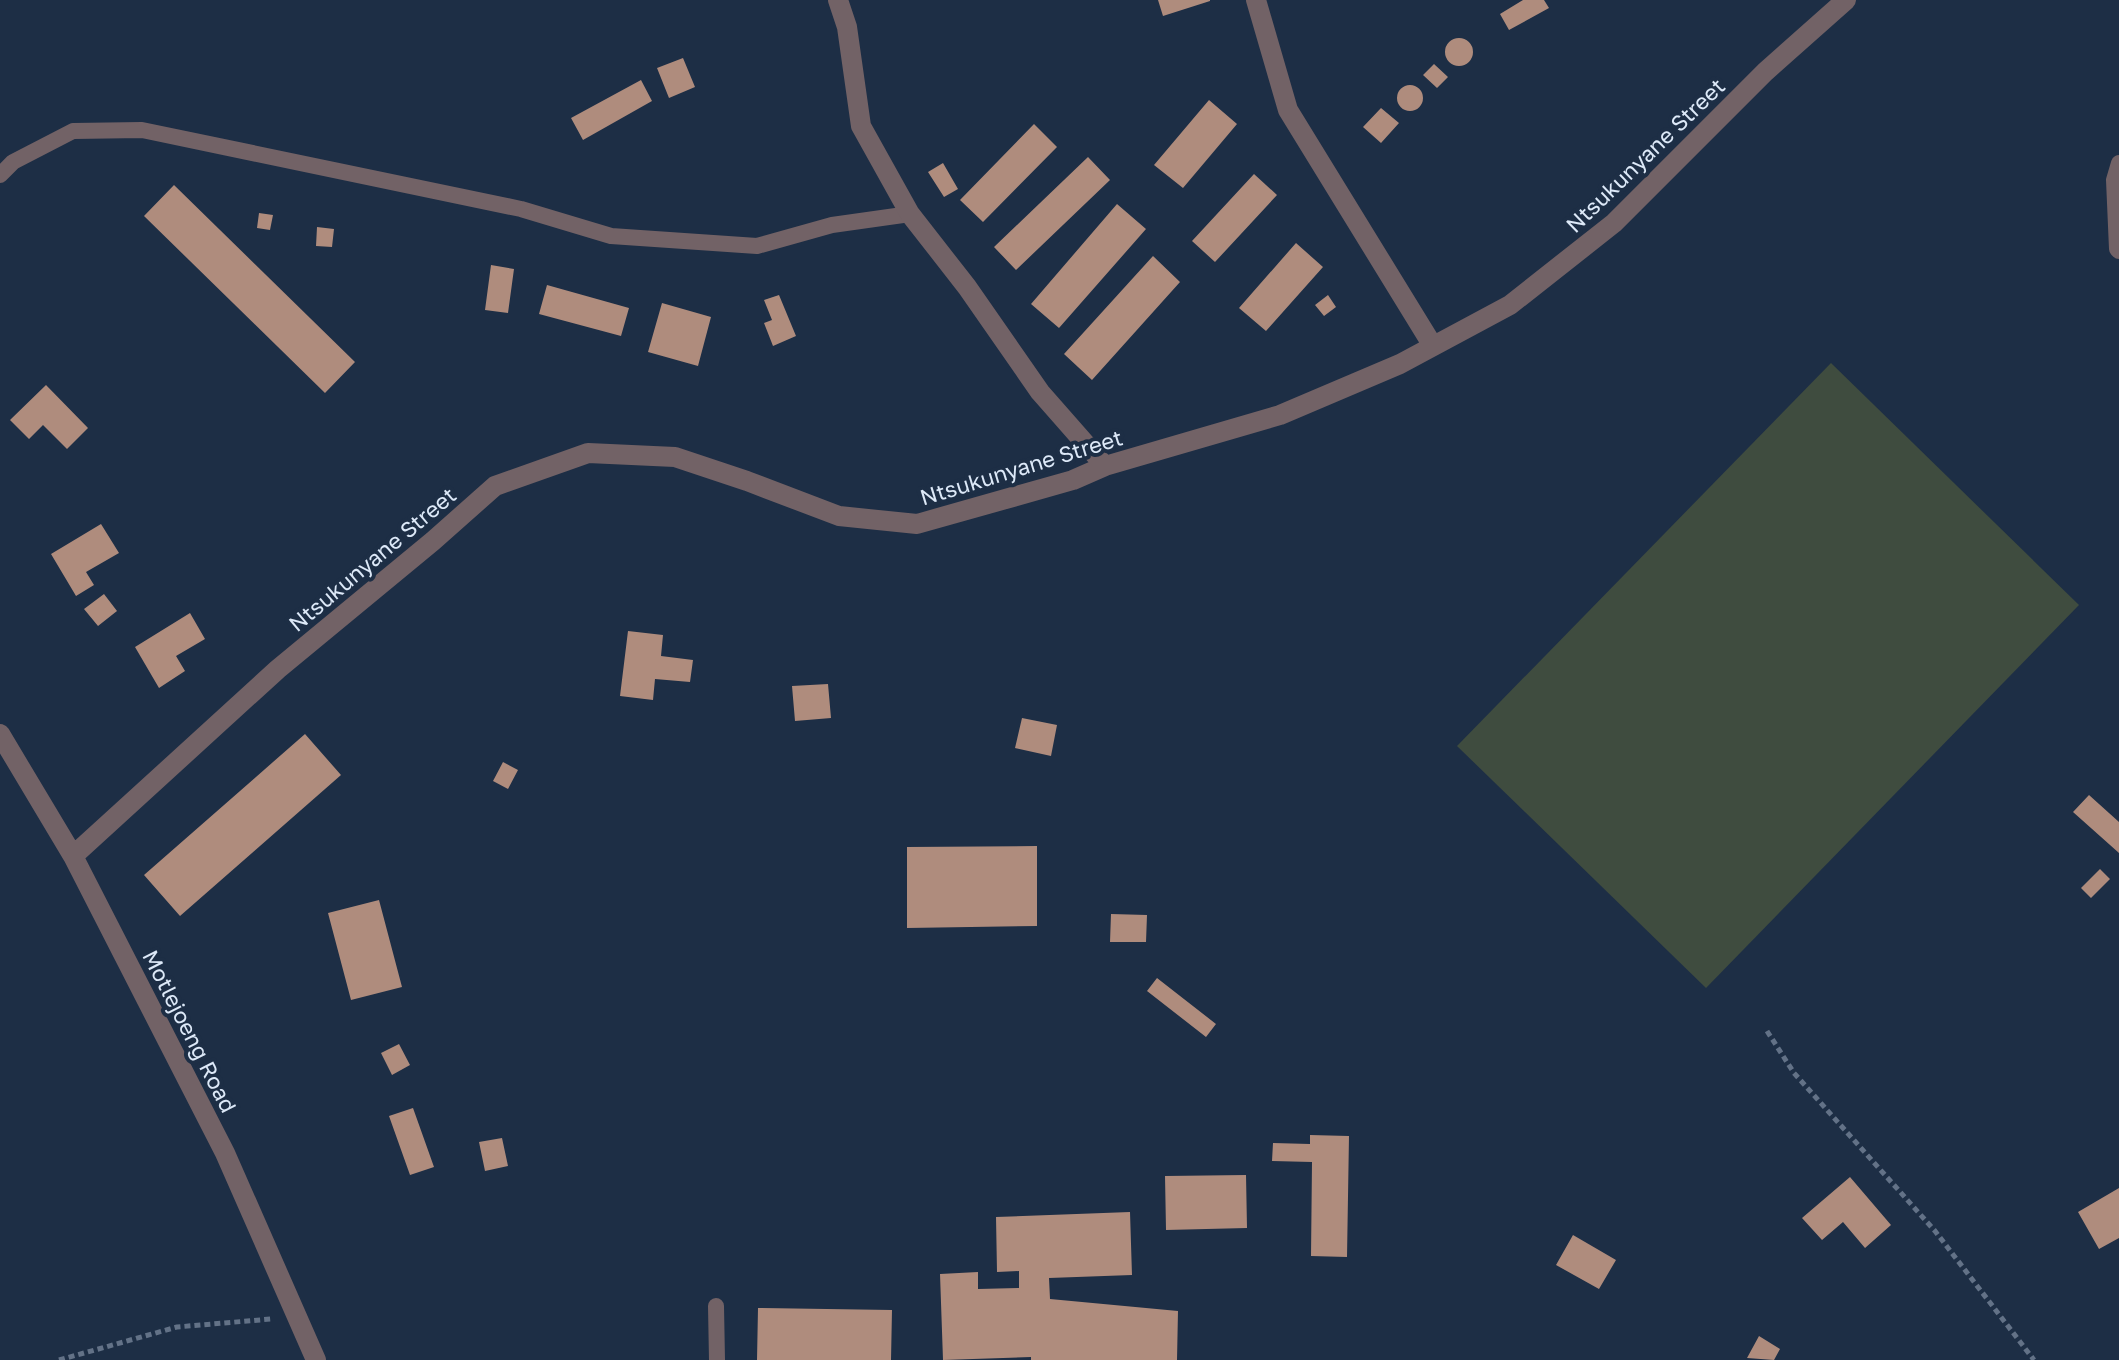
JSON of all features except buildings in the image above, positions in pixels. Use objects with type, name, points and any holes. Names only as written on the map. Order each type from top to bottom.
[{"type":"street","points":[[838,0],[847,27],[861,126],[910,214],[967,287],[1040,392],[1105,466]]},
{"type":"street","points":[[1256,0],[1288,110],[1433,346]]},
{"type":"street","name":"Ntsukunyane Street","points":[[73,856],[278,669],[495,486],[588,453],[675,457],[839,516],[917,524],[1073,480],[1105,466],[1280,415],[1400,364],[1510,305],[1614,223],[1765,72],[1846,0]]},
{"type":"street","name":"Motlejoeng Road","points":[[0,734],[73,856],[225,1153],[316,1360]]},
{"type":"lane","points":[[0,175],[13,162],[73,131],[142,130],[521,209],[611,236],[757,246],[832,225],[910,214]]},
{"type":"lane","points":[[2119,163],[2114,180],[2119,251]]},
{"type":"lane","points":[[716,1306],[717,1360]]},
{"type":"path","points":[[1767,1031],[1794,1073],[1935,1231],[2034,1360]]},
{"type":"path","points":[[59,1360],[177,1327],[296,1317]]},
{"type":"green space","points":[[1831,363],[2079,605],[1706,988],[1457,746]]}]
